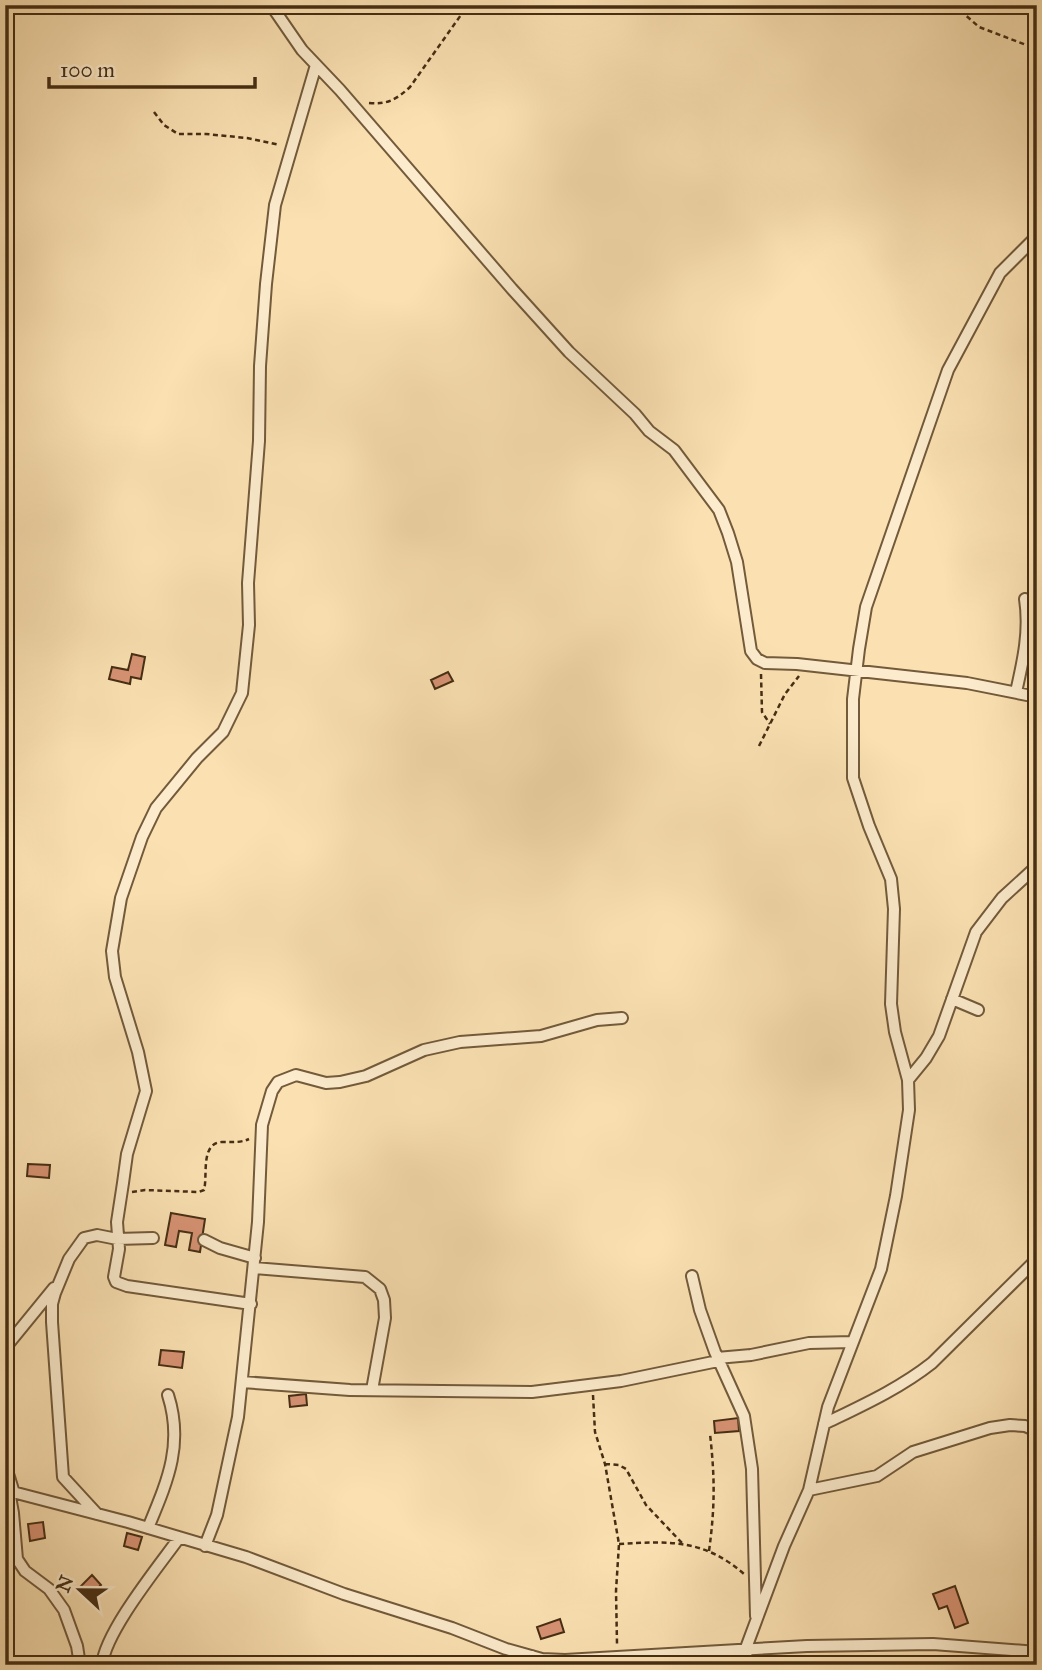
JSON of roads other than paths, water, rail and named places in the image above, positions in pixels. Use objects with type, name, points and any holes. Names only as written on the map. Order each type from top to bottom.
[{"type":"street","points":[[271,5],[302,50],[547,328],[649,430],[674,450],[706,492],[719,510],[737,562],[751,651],[756,658],[765,663],[810,665],[967,683],[1037,697]]},
{"type":"street","points":[[251,1304],[120,1284],[114,1277],[120,1199],[127,1154],[146,1091],[135,1042],[115,978],[111,951],[121,898],[142,836],[156,808],[197,758],[223,732],[242,693],[249,625],[248,583],[259,441],[265,284],[275,205],[316,65]]},
{"type":"street","points":[[747,1665],[747,1648],[784,1546],[809,1490],[824,1424],[881,1269],[909,1110],[908,1080],[895,1032],[891,1004],[894,909],[891,880],[853,778],[856,671],[866,607],[948,370],[1000,273],[1037,236]]},
{"type":"street","points":[[1016,692],[1025,651],[1025,599]]},
{"type":"street","points":[[908,1080],[939,1036],[975,932],[1002,898],[1037,866]]},
{"type":"street","points":[[952,999],[978,1010]]},
{"type":"street","points":[[205,1546],[217,1516],[238,1417],[255,1263],[262,1128],[272,1091],[278,1082],[296,1074],[326,1083],[340,1082],[366,1076],[424,1049],[460,1042],[541,1037],[597,1020],[622,1018]]},
{"type":"street","points":[[97,1514],[63,1477],[52,1304],[69,1259],[84,1238],[97,1235],[117,1239],[153,1238]]},
{"type":"street","points":[[204,1240],[255,1263],[365,1277],[380,1289],[384,1300],[384,1318],[372,1390]]},
{"type":"street","points":[[824,1424],[878,1398],[932,1363],[1037,1259]]},
{"type":"street","points":[[692,1276],[700,1310],[717,1359],[744,1416],[752,1469],[757,1625]]},
{"type":"street","points":[[5,1348],[60,1280]]},
{"type":"street","points":[[242,1382],[372,1390],[532,1392],[621,1381],[717,1359],[809,1343],[853,1342]]},
{"type":"street","points":[[148,1528],[166,1480],[176,1433],[168,1395]]},
{"type":"street","points":[[809,1490],[877,1476],[913,1452],[990,1428],[1025,1426],[1032,1429],[1037,1436]]},
{"type":"street","points":[[5,1464],[17,1559],[25,1571],[49,1589],[64,1610],[77,1646],[80,1665]]},
{"type":"street","points":[[9,1492],[246,1557],[344,1594],[532,1656],[565,1660],[747,1648],[933,1644],[1037,1651]]},
{"type":"street","points":[[102,1665],[103,1655],[112,1636],[179,1538]]},
{"type":"street","points":[[1011,1650],[1013,1665]]},
{"type":"street","points":[[512,1665],[532,1656]]}]
